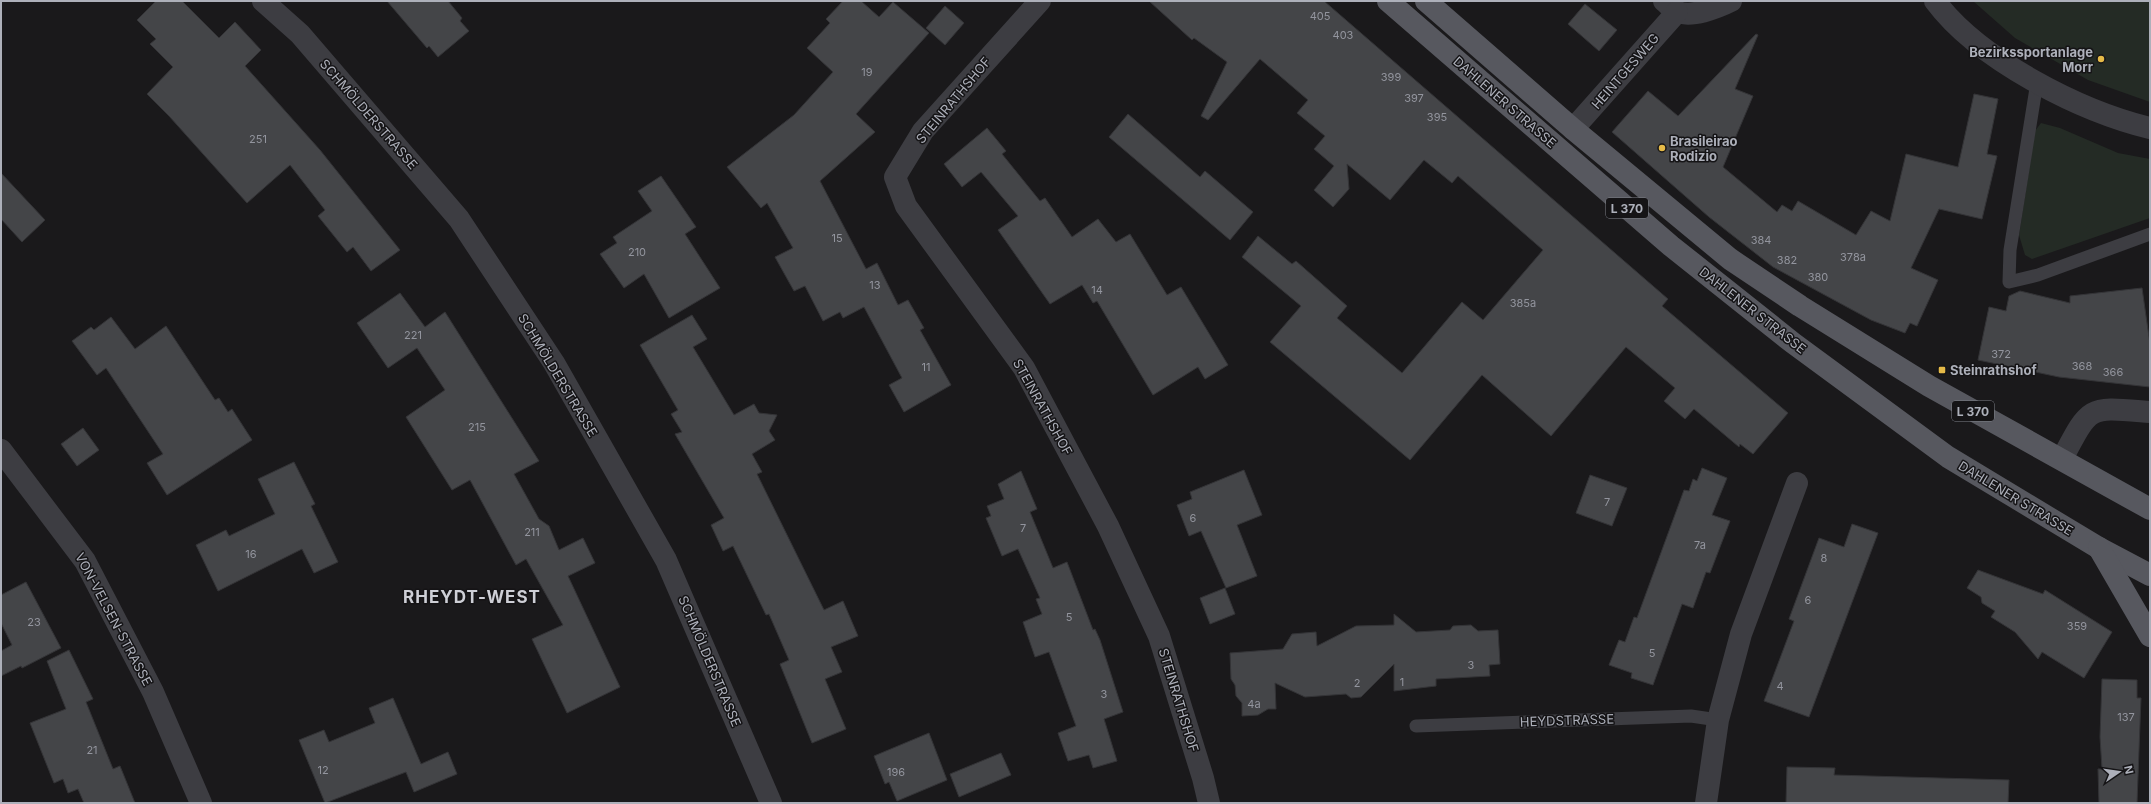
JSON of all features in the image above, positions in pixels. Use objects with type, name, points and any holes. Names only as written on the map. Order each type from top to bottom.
[{"type":"main road","name":"DAHLENER STRASSE","points":[[1388,1],[1671,246],[1793,342],[1948,457],[2099,548],[2150,575]]},
{"type":"main road","name":"DAHLENER STRASSE","points":[[1426,1],[1573,129],[1730,259],[1800,306],[1929,386],[2150,509]]},
{"type":"main road","points":[[2099,548],[2150,636]]},
{"type":"street","name":"SCHMÖLDERSTRASSE","points":[[263,1],[300,34],[459,219],[554,363],[666,560],[771,803]]},
{"type":"street","name":"STEINRATHSHOF","points":[[1040,1],[924,131],[895,177],[906,206],[1024,368],[1108,526],[1159,636],[1204,778],[1209,803]]},
{"type":"street","name":"HEINTGESWEG","points":[[1573,129],[1671,6],[1692,13],[1705,11],[1732,1]]},
{"type":"street","points":[[1935,1],[1946,15],[1989,52],[2037,82],[2083,106],[2121,121],[2150,128]]},
{"type":"street","points":[[2062,459],[2077,431],[2090,414],[2098,410],[2109,409],[2150,412]]},
{"type":"street","name":"VON-VELSEN-STRASSE","points":[[1,450],[84,561],[153,692],[201,803]]},
{"type":"street","points":[[1706,803],[1718,720],[1741,634],[1797,483]]},
{"type":"lane","points":[[2037,82],[2010,250],[2009,282],[2038,275],[2150,234]]},
{"type":"lane","name":"HEYDSTRASSE","points":[[1416,726],[1691,716],[1718,720]]},
{"type":"shaded area","name":"Bezirkssportanlage Morr","points":[[1973,1],[2150,1],[2150,102],[2088,80],[2015,38]]},
{"type":"shaded area","points":[[2041,123],[2060,128],[2118,153],[2150,159],[2150,218],[2032,259],[2025,255],[2019,235],[2035,131]]},
{"type":"building","points":[[156,1],[182,1],[219,38],[235,22],[261,50],[245,66],[320,150],[400,250],[371,271],[353,247],[347,252],[318,216],[325,210],[290,165],[247,203],[169,116],[147,94],[173,67],[150,44],[156,39],[137,20]]},
{"type":"building","points":[[387,1],[448,1],[462,18],[460,21],[469,31],[438,57],[429,46],[427,48]]},
{"type":"building","points":[[843,1],[861,1],[879,17],[893,2],[929,33],[856,114],[875,132],[820,181],[866,269],[877,263],[898,305],[908,300],[924,328],[920,330],[951,385],[904,412],[889,385],[902,378],[864,307],[843,318],[840,312],[823,321],[805,286],[794,291],[775,257],[793,248],[767,203],[761,208],[727,167],[794,115],[833,72],[807,48],[830,23],[826,19]]},
{"type":"building","points":[[1149,1],[1324,1],[1668,299],[1662,306],[1788,413],[1753,454],[1740,444],[1739,447],[1694,409],[1685,419],[1664,401],[1675,388],[1626,347],[1551,436],[1482,375],[1410,460],[1270,342],[1301,306],[1242,257],[1258,236],[1292,264],[1296,261],[1347,306],[1337,318],[1402,373],[1462,302],[1483,320],[1543,250],[1458,176],[1452,183],[1424,160],[1390,200],[1347,164],[1349,189],[1333,207],[1314,190],[1334,166],[1314,149],[1325,136],[1297,113],[1308,100],[1260,59],[1208,120],[1201,116],[1227,62],[1194,38],[1192,40]]},
{"type":"building","points":[[1585,4],[1617,30],[1599,51],[1568,24]]},
{"type":"building","points":[[945,6],[964,23],[945,45],[926,28]]},
{"type":"building","points":[[1756,34],[1758,35],[1735,89],[1753,96],[1723,167],[1777,212],[1782,205],[1792,211],[1798,201],[1856,235],[1871,211],[1890,221],[1906,154],[1958,167],[1974,94],[1998,99],[1987,154],[1997,156],[1982,219],[1939,209],[1911,268],[1938,280],[1917,326],[1910,323],[1905,333],[1871,320],[1773,267],[1709,217],[1612,132],[1648,91],[1678,116]]},
{"type":"building","points":[[1128,114],[1200,177],[1205,171],[1253,212],[1230,240],[1109,137]]},
{"type":"building","points":[[987,128],[1006,151],[1002,154],[1040,201],[1045,198],[1072,237],[1098,219],[1116,242],[1130,234],[1167,295],[1181,287],[1228,365],[1205,379],[1198,367],[1153,395],[1097,301],[1093,303],[1082,285],[1050,304],[998,230],[1018,216],[981,172],[962,187],[944,164]]},
{"type":"building","points":[[1,173],[45,220],[22,242],[1,219]]},
{"type":"building","points":[[661,176],[696,227],[685,234],[720,288],[669,318],[644,274],[624,288],[600,254],[617,243],[613,237],[652,211],[638,191]]},
{"type":"building","points":[[2142,288],[2150,344],[2150,387],[2059,377],[1978,360],[1989,307],[2006,311],[2009,296],[2020,291],[2070,303],[2070,296]]},
{"type":"building","points":[[400,293],[425,327],[445,312],[539,461],[514,474],[539,519],[549,526],[559,550],[583,538],[595,563],[568,576],[620,687],[567,713],[532,639],[563,625],[526,559],[516,565],[470,480],[452,490],[406,417],[445,390],[417,348],[388,368],[357,323]]},
{"type":"building","points":[[692,315],[707,339],[693,347],[734,415],[754,404],[759,413],[777,415],[769,431],[775,440],[752,454],[762,472],[757,474],[824,610],[843,601],[858,636],[831,647],[842,672],[825,679],[846,729],[812,743],[780,664],[789,660],[769,614],[766,615],[733,546],[723,551],[711,525],[724,518],[675,434],[682,432],[671,414],[678,410],[640,345]]},
{"type":"building","points":[[111,317],[135,349],[166,326],[215,400],[219,398],[228,412],[232,409],[252,440],[167,495],[147,463],[163,454],[106,368],[97,375],[72,341],[91,327],[94,330]]},
{"type":"building","points":[[83,428],[99,450],[77,466],[61,444]]},
{"type":"building","points":[[294,462],[315,504],[311,506],[338,562],[314,573],[302,549],[218,591],[196,545],[226,530],[229,536],[275,514],[258,479]]},
{"type":"building","points":[[1702,468],[1727,478],[1712,515],[1730,521],[1710,573],[1706,572],[1693,608],[1682,604],[1653,685],[1631,678],[1632,673],[1609,665],[1619,640],[1625,642],[1634,617],[1637,618],[1684,490],[1689,491],[1693,479],[1697,481]]},
{"type":"building","points":[[1244,470],[1262,515],[1237,525],[1257,576],[1226,588],[1201,531],[1189,536],[1177,505],[1192,499],[1190,492]]},
{"type":"building","points":[[1021,471],[1037,509],[1030,512],[1053,568],[1067,562],[1093,630],[1095,629],[1100,640],[1123,712],[1104,719],[1117,761],[1093,768],[1089,755],[1068,761],[1058,733],[1076,726],[1049,652],[1035,657],[1023,622],[1042,614],[1036,599],[1040,598],[1018,549],[1002,556],[986,518],[991,516],[987,506],[1004,499],[998,484]]},
{"type":"building","points":[[1590,475],[1627,488],[1612,526],[1576,513]]},
{"type":"building","points":[[1852,524],[1878,533],[1809,717],[1764,701],[1794,621],[1789,619],[1819,538],[1844,547]]},
{"type":"building","points":[[1978,570],[2043,594],[2045,590],[2112,632],[2084,678],[2042,652],[2038,659],[2015,632],[1991,617],[1995,611],[1982,603],[1981,597],[1967,588]]},
{"type":"building","points":[[26,582],[61,648],[22,668],[21,666],[1,676],[1,651],[12,645],[1,623],[1,595]]},
{"type":"building","points":[[1225,588],[1235,614],[1210,624],[1200,598]]},
{"type":"building","points":[[1394,614],[1416,632],[1450,630],[1453,626],[1471,625],[1478,631],[1498,630],[1500,664],[1489,665],[1490,676],[1436,679],[1436,686],[1394,691],[1394,664],[1361,697],[1351,698],[1346,694],[1305,697],[1275,683],[1276,709],[1268,709],[1258,715],[1242,716],[1242,703],[1236,696],[1235,685],[1231,679],[1230,653],[1283,649],[1292,634],[1316,632],[1317,646],[1356,626],[1394,625]]},
{"type":"building","points":[[69,650],[93,699],[86,702],[113,769],[120,766],[135,803],[84,803],[78,789],[68,793],[63,779],[54,783],[30,723],[66,709],[47,661]]},
{"type":"building","points":[[2102,679],[2137,680],[2137,698],[2141,698],[2137,803],[2099,803],[2098,769],[2102,769],[2100,737]]},
{"type":"building","points":[[393,698],[421,764],[448,752],[457,774],[414,792],[406,772],[325,803],[299,740],[324,730],[329,742],[375,723],[369,708]]},
{"type":"building","points":[[929,733],[947,780],[897,801],[889,782],[885,784],[874,756]]},
{"type":"building","points":[[1001,753],[1011,775],[959,797],[950,774]]},
{"type":"building","points":[[1787,767],[1835,768],[1834,775],[2009,780],[2008,803],[1786,803]]},
{"type":"place","name":"Bezirkssportanlage Morr","points":[[2101,59]]},
{"type":"place","name":"Brasileirao Rodizio","points":[[1662,148]]},
{"type":"place","name":"Steinrathshof","points":[[1942,370]]},
{"type":"district","name":"RHEYDT-WEST","points":[[472,597]]}]
